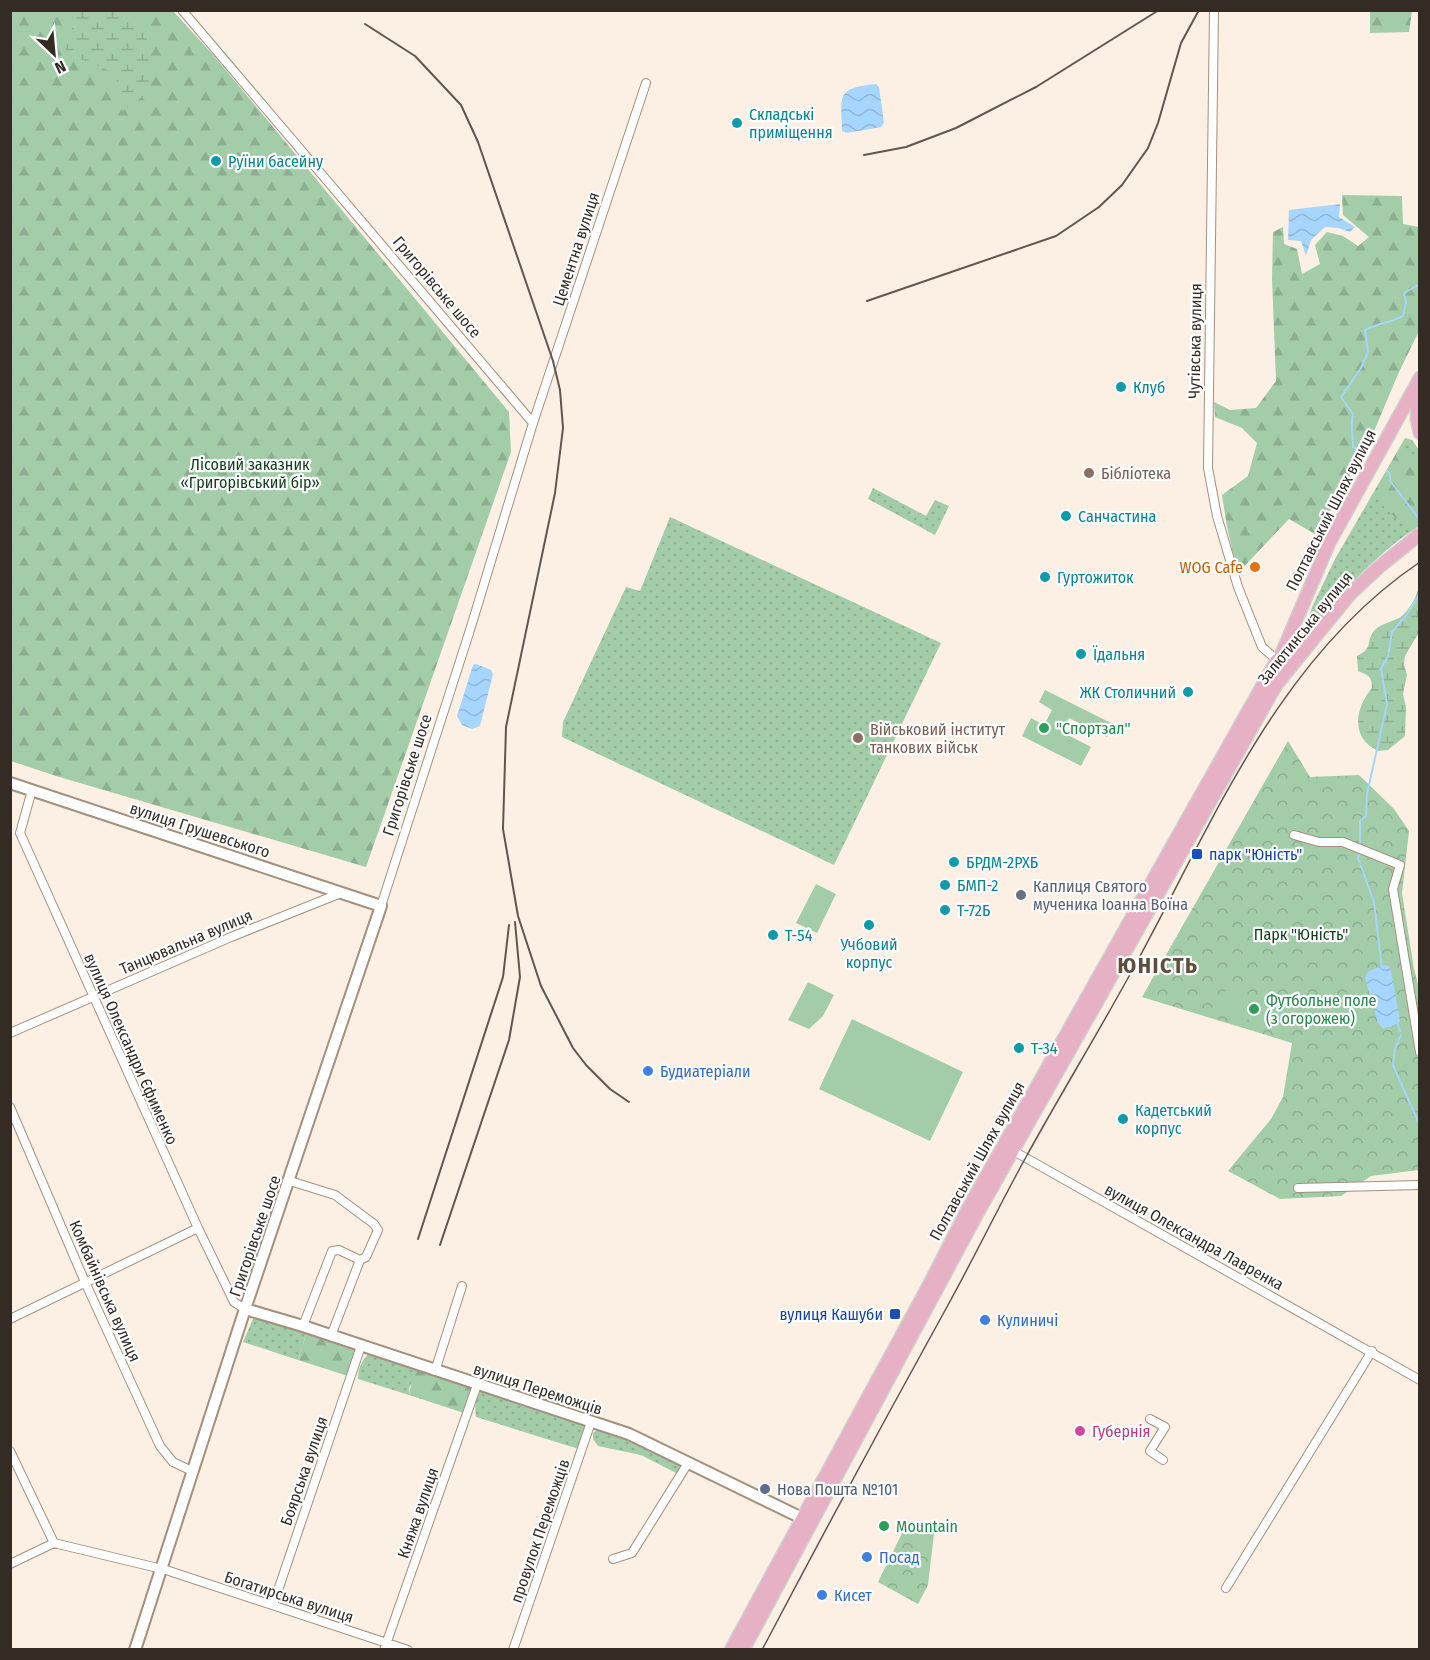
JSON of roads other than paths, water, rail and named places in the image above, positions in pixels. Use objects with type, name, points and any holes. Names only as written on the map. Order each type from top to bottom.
[{"type":"main road","name":"Полтавський Шлях вулиця","points":[[1259,715],[1277,660],[1329,543],[1419,379]]},
{"type":"main road","points":[[1419,379],[1417,419],[1419,433]]},
{"type":"main road","name":"Залютинська вулиця","points":[[1234,759],[1281,678],[1350,594],[1419,534]]},
{"type":"main road","name":"Полтавський Шлях вулиця","points":[[731,1650],[806,1520],[1179,831],[1277,660]]},
{"type":"main road","name":"Полтавський Шлях вулиця","points":[[1009,1148],[1234,759]]},
{"type":"main road","name":"Полтавський Шлях вулиця","points":[[743,1650],[806,1520]]},
{"type":"street","name":"Григорівське шосе","points":[[135,1650],[245,1309],[381,906],[470,630],[533,423],[182,10]]},
{"type":"street","name":"Чутівська вулиця","points":[[1219,10],[1214,11],[1208,468],[1217,516],[1238,587],[1262,647],[1277,660]]},
{"type":"street","name":"Цементна вулиця","points":[[533,423],[646,83]]},
{"type":"street","name":"вулиця Грушевського","points":[[10,783],[381,906]]},
{"type":"street","name":"вулиця Олександри Єфименко","points":[[32,790],[20,833],[198,1228],[234,1302],[245,1309]]},
{"type":"street","points":[[1294,835],[1319,842],[1343,842],[1355,845],[1400,865],[1393,889],[1419,1052]]},
{"type":"street","name":"Танцювальна вулиця","points":[[10,1033],[341,892]]},
{"type":"street","name":"Комбайнівська вулиця","points":[[10,1107],[85,1282],[160,1446],[173,1462],[192,1471]]},
{"type":"street","name":"вулиця Олександра Лавренка","points":[[1009,1148],[1419,1380]]},
{"type":"street","points":[[290,1181],[335,1195],[376,1227],[378,1233],[366,1257],[360,1260],[331,1336]]},
{"type":"street","points":[[1298,1188],[1419,1185]]},
{"type":"street","points":[[10,1318],[198,1228]]},
{"type":"street","points":[[303,1326],[332,1251],[339,1250],[360,1260]]},
{"type":"street","points":[[435,1371],[462,1286]]},
{"type":"street","name":"вулиця Переможців","points":[[245,1309],[303,1326],[628,1434],[806,1520]]},
{"type":"street","name":"Боярська вулиця","points":[[273,1605],[361,1346]]},
{"type":"street","points":[[1226,1588],[1372,1352]]},
{"type":"street","name":"Княжа вулиця","points":[[385,1646],[477,1385]]},
{"type":"street","points":[[1150,1419],[1165,1427],[1150,1451],[1163,1460]]},
{"type":"street","name":"провулок Переможців","points":[[513,1650],[591,1422]]},
{"type":"street","points":[[10,1451],[54,1543],[10,1564]]},
{"type":"street","points":[[613,1559],[632,1553],[688,1463]]},
{"type":"street","name":"Богатирська вулиця","points":[[54,1543],[162,1569],[273,1605],[385,1646],[408,1650]]},
{"type":"water","points":[[876,84],[879,87],[884,123],[881,127],[847,133],[842,131],[842,101],[847,91]]},
{"type":"water","points":[[1340,204],[1339,217],[1355,227],[1350,232],[1325,227],[1311,240],[1306,256],[1301,241],[1288,240],[1289,210]]},
{"type":"water","points":[[473,665],[491,670],[493,674],[480,726],[472,729],[462,725],[457,716]]},
{"type":"water","points":[[1383,965],[1389,966],[1391,970],[1400,1021],[1396,1025],[1383,1029],[1378,1023],[1365,978],[1367,972]]},
{"type":"waterway","points":[[1360,453],[1353,447],[1353,414],[1341,397],[1361,368],[1368,352],[1365,330],[1403,316],[1406,303],[1404,293],[1420,284]]},
{"type":"waterway","points":[[1387,471],[1391,482],[1420,520]]},
{"type":"waterway","points":[[1360,845],[1360,821],[1366,816],[1367,794],[1387,704],[1381,669],[1388,656],[1392,632],[1406,616],[1420,593]]},
{"type":"waterway","points":[[1360,851],[1358,858],[1374,902],[1382,968]]},
{"type":"waterway","points":[[1397,1022],[1400,1031]]},
{"type":"waterway","points":[[1401,1035],[1395,1048],[1393,1065],[1420,1126]]},
{"type":"tram line","points":[[762,1650],[1026,1157],[1128,978],[1250,752],[1285,698],[1324,648],[1369,602],[1420,562]]},
{"type":"railway","points":[[864,155],[906,147],[956,128],[1036,87],[1159,10]]},
{"type":"railway","points":[[867,301],[1056,236],[1099,207],[1122,185],[1148,148],[1158,123],[1181,43],[1199,10]]},
{"type":"railway","points":[[365,24],[415,56],[461,105],[478,142],[553,361],[560,390],[563,428],[555,493],[506,727],[503,829],[518,916],[541,986],[573,1048],[610,1089],[629,1102]]},
{"type":"railway","points":[[440,1245],[509,1040],[520,977],[515,922]]},
{"type":"railway","points":[[418,1239],[503,977],[509,925]]},
{"type":"place","name":"Складські приміщення","points":[[737,123]]},
{"type":"place","name":"Руїни басейну","points":[[216,161]]},
{"type":"place","name":"Клуб","points":[[1121,387]]},
{"type":"place","name":"Бібліотека","points":[[1089,473]]},
{"type":"place","name":"Санчастина","points":[[1066,516]]},
{"type":"place","name":"WOG Cafe","points":[[1255,567]]},
{"type":"place","name":"Гуртожиток","points":[[1045,577]]},
{"type":"place","name":"Їдальня","points":[[1081,654]]},
{"type":"place","name":"ЖК Столичний","points":[[1188,692]]},
{"type":"place","name":"\"Спортзал\"","points":[[1044,728]]},
{"type":"place","name":"Військовий інститут танкових військ","points":[[858,738]]},
{"type":"place","name":"парк \"Юність\"","points":[[1197,854]]},
{"type":"place","name":"БРДМ-2РХБ","points":[[954,862]]},
{"type":"place","name":"БМП-2","points":[[945,885]]},
{"type":"place","name":"Каплиця Святого мученика Іоанна Воїна","points":[[1021,895]]},
{"type":"place","name":"Т-72Б","points":[[945,910]]},
{"type":"place","name":"Учбовий корпус","points":[[869,925]]},
{"type":"place","name":"Т-54","points":[[773,935]]},
{"type":"place","name":"Футбольне поле (з огорожею)","points":[[1254,1009]]},
{"type":"place","name":"T-34","points":[[1019,1048]]},
{"type":"place","name":"Будиатеріали","points":[[648,1071]]},
{"type":"place","name":"Кадетський корпус","points":[[1123,1119]]},
{"type":"place","name":"вулиця Кашуби","points":[[895,1314]]},
{"type":"place","name":"Кулиничі","points":[[985,1320]]},
{"type":"place","name":"Губернія","points":[[1080,1431]]},
{"type":"place","name":"Нова Пошта №101","points":[[765,1489]]},
{"type":"place","name":"Mountain","points":[[884,1526]]},
{"type":"place","name":"Посад","points":[[867,1557]]},
{"type":"place","name":"Кисет","points":[[822,1595]]},
{"type":"district","name":"ЮНІСТЬ","points":[[1158,965]]},
{"type":"park label","name":"Лісовий заказник «Григорівський бір»","points":[[250,473]]},
{"type":"park label","name":"Парк \"Юність\"","points":[[1301,934]]}]
